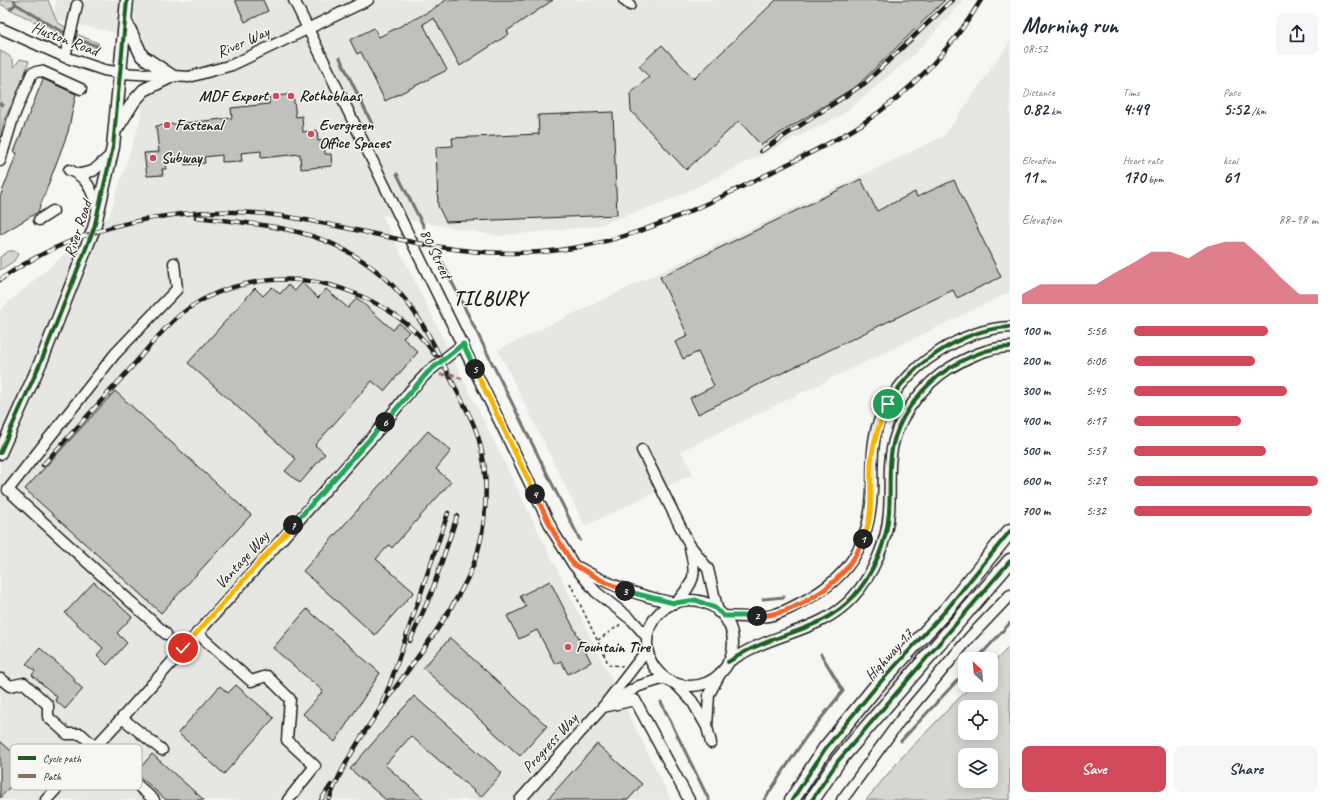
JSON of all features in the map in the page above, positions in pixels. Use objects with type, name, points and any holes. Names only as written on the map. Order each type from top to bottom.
[{"type":"highway","points":[[964,588],[1010,522]]},
{"type":"highway","name":"Highway 17","points":[[792,800],[825,749],[875,688],[964,588],[1010,531]]},
{"type":"highway","name":"Highway 17","points":[[812,800],[838,761],[1010,561]]},
{"type":"main road","name":"River Road","points":[[0,453],[3,441],[43,357],[94,228],[111,155],[115,130],[127,0]]},
{"type":"main road","points":[[115,130],[134,101],[144,90],[172,76],[142,56],[126,21]]},
{"type":"street","name":"80 Street","points":[[294,0],[554,533],[573,564],[596,592],[633,621],[647,637]]},
{"type":"street","name":"River Way","points":[[121,73],[189,77],[232,65],[368,0]]},
{"type":"street","points":[[65,57],[77,5]]},
{"type":"street","name":"Huston Road","points":[[0,28],[65,57],[104,70],[121,73]]},
{"type":"street","points":[[0,161],[13,118],[32,72],[41,71],[80,89]]},
{"type":"street","points":[[69,170],[80,174],[93,171],[111,155]]},
{"type":"street","points":[[80,174],[91,189],[98,210]]},
{"type":"street","points":[[39,220],[53,211]]},
{"type":"street","points":[[166,634],[8,490],[115,354],[177,289],[174,263]]},
{"type":"street","points":[[675,603],[696,600],[705,603],[721,614],[770,616],[818,594],[837,578],[854,558],[865,535],[870,510],[872,455],[877,427],[888,404],[905,380],[927,359],[950,344],[975,334],[1010,327]]},
{"type":"street","name":"Vantage Way","points":[[98,744],[428,372],[463,344]]},
{"type":"street","points":[[728,662],[754,647],[804,630],[831,616],[853,597],[870,573],[883,542],[889,513],[890,459],[895,437],[905,415],[938,376],[958,362],[982,353],[1010,347]]},
{"type":"street","points":[[642,450],[689,544],[708,569],[721,614],[730,628],[732,649],[728,662],[721,671],[709,694],[707,727]]},
{"type":"street","points":[[689,544],[695,569],[690,586],[675,603],[664,609],[656,616],[647,637],[647,650],[650,660],[656,670],[665,678],[676,683],[695,685],[707,682],[721,671]]},
{"type":"street","name":"80 Street","points":[[573,564],[601,580],[621,589],[675,603]]},
{"type":"street","points":[[842,800],[899,722],[970,638],[1010,594]]},
{"type":"street","points":[[197,633],[251,681],[267,676],[290,699],[287,740],[315,766],[288,800]]},
{"type":"street","name":"Progress Way","points":[[520,800],[603,707],[647,650]]},
{"type":"street","name":"Progress Way","points":[[603,707],[639,686],[665,678]]},
{"type":"street","points":[[1,679],[10,686],[24,683],[48,705],[48,717],[62,730],[67,734],[81,734],[92,744]]},
{"type":"street","points":[[676,683],[692,701],[707,727],[711,743]]},
{"type":"street","points":[[603,707],[635,700],[689,800]]},
{"type":"street","points":[[122,718],[162,750]]},
{"type":"street","points":[[142,789],[154,800]]},
{"type":"street","name":"Vantage Way","points":[[46,800],[55,790]]},
{"type":"path","points":[[570,583],[609,665],[619,665],[626,668]]},
{"type":"path","points":[[598,640],[623,623]]},
{"type":"shaded area","points":[[0,0],[48,0],[57,22],[79,35],[98,43],[99,47],[93,49],[61,36],[46,25],[33,21],[0,4]]},
{"type":"shaded area","points":[[56,0],[963,0],[917,52],[842,115],[670,200],[596,226],[498,236],[382,215],[671,800],[0,800],[0,310],[109,216],[141,118],[143,39],[54,19]]},
{"type":"shaded area","points":[[1010,42],[1010,292],[681,451],[693,474],[585,526],[498,350],[944,136]]},
{"type":"shaded area","points":[[0,51],[10,57],[13,61],[14,67],[20,59],[29,61],[19,91],[4,119],[0,139]]},
{"type":"shaded area","points":[[9,251],[14,251],[18,254],[14,261],[0,270],[0,257]]},
{"type":"shaded area","points":[[1010,646],[1010,800],[866,800],[903,756],[965,692],[998,692],[998,658]]},
{"type":"building","points":[[235,0],[263,0],[268,11],[245,22]]},
{"type":"building","points":[[446,0],[553,0],[507,31],[509,34],[460,66],[434,18],[423,24],[447,70],[385,101],[361,52],[357,54],[350,40],[374,28],[379,37],[430,11]]},
{"type":"building","points":[[776,0],[945,0],[858,85],[761,145],[739,121],[686,170],[631,111],[630,94],[649,77],[639,66],[662,45],[694,79]]},
{"type":"building","points":[[43,79],[76,94],[68,132],[38,212],[0,235],[0,197],[17,153],[14,152]]},
{"type":"building","points":[[293,94],[296,117],[302,116],[303,132],[317,130],[318,141],[324,140],[325,154],[331,154],[332,166],[301,169],[300,154],[261,158],[261,151],[241,153],[242,161],[222,162],[222,155],[204,157],[205,163],[185,165],[185,159],[165,161],[166,169],[162,169],[163,175],[147,176],[144,153],[159,152],[156,126],[232,118],[231,108],[269,104],[269,97]]},
{"type":"building","points":[[613,112],[617,215],[446,222],[438,206],[436,147],[453,146],[452,138],[539,134],[538,115]]},
{"type":"building","points":[[861,179],[877,211],[915,192],[917,197],[954,180],[1001,277],[957,298],[953,290],[698,414],[690,398],[714,386],[698,352],[683,359],[675,342],[688,336],[660,277]]},
{"type":"building","points":[[302,283],[318,298],[326,289],[348,308],[357,298],[393,330],[399,323],[409,332],[403,338],[418,352],[384,391],[372,381],[315,445],[325,454],[300,483],[285,471],[296,459],[188,363],[255,288],[263,296],[272,287],[280,294],[288,285],[295,291]]},
{"type":"building","points":[[115,391],[251,515],[161,613],[25,489]]},
{"type":"building","points":[[428,431],[451,451],[436,469],[451,482],[392,548],[389,545],[376,559],[414,592],[375,635],[303,571]]},
{"type":"building","points":[[550,581],[591,662],[568,674],[561,661],[555,664],[537,630],[519,639],[507,616],[526,607],[520,596]]},
{"type":"building","points":[[94,582],[132,617],[117,633],[127,643],[107,665],[97,655],[103,648],[65,613]]},
{"type":"building","points":[[307,609],[380,673],[335,742],[303,714],[323,691],[273,648]]},
{"type":"building","points":[[450,638],[547,726],[520,756],[423,668]]},
{"type":"building","points":[[40,648],[75,679],[74,681],[83,689],[65,709],[55,700],[57,697],[32,675],[35,671],[26,664]]},
{"type":"building","points":[[236,685],[274,718],[224,774],[178,733],[220,686],[228,693]]},
{"type":"building","points":[[414,696],[502,773],[481,797],[411,736],[385,765],[425,800],[386,800],[350,769]]},
{"type":"building","points":[[0,741],[10,750],[10,787],[0,798]]},
{"type":"building","points":[[597,744],[642,784],[628,800],[547,800]]},
{"type":"building","points":[[152,754],[204,800],[166,800],[142,778],[142,766]]},
{"type":"waterway","points":[[10,9],[16,4],[14,0]]},
{"type":"waterway","points":[[16,4],[65,33],[97,46]]},
{"type":"waterway","points":[[340,58],[373,126]]},
{"type":"waterway","points":[[397,174],[424,227]]},
{"type":"waterway","points":[[442,262],[580,540]]},
{"type":"waterway","points":[[763,599],[784,597]]},
{"type":"waterway","points":[[983,652],[1010,623]]},
{"type":"waterway","points":[[764,800],[806,737],[843,691],[821,654]]},
{"type":"waterway","points":[[901,741],[958,680]]},
{"type":"waterway","points":[[661,702],[709,800]]},
{"type":"railway","points":[[761,151],[865,83],[952,0]]},
{"type":"railway","points":[[0,280],[30,261],[62,245],[96,232],[131,222],[203,212],[239,212],[274,215],[333,225],[420,244],[479,252],[509,253],[547,251],[582,246],[617,238],[650,227],[715,200],[822,147],[862,124],[913,84],[928,69],[957,36],[981,0]]},
{"type":"railway","points":[[196,217],[250,223],[303,233],[337,246],[358,258],[376,271],[392,285],[405,300],[428,335],[470,415],[479,440],[485,470],[486,487],[484,520],[478,552],[473,566],[457,598],[438,628],[378,712],[350,755],[329,800]]},
{"type":"railway","points":[[43,465],[159,335],[183,312],[209,297],[227,289],[246,284],[285,280],[305,281],[343,289],[369,300],[394,314],[417,333],[435,355]]},
{"type":"railway","points":[[382,703],[390,684],[448,513]]},
{"type":"railway","points":[[410,641],[431,594],[457,516]]},
{"type":"railway","points":[[321,800],[331,785]]},
{"type":"marked path","points":[[440,375],[451,374],[462,379]]},
{"type":"cycle path","points":[[0,453],[43,357],[94,228],[113,147],[127,0]]},
{"type":"cycle path","points":[[724,616],[758,617],[777,614],[814,595],[827,587],[838,577],[855,555],[867,528],[872,491],[873,448],[877,427],[881,416],[893,395],[918,367],[945,348],[962,339],[981,332],[1010,327]]},
{"type":"cycle path","points":[[728,662],[744,652],[768,641],[819,622],[842,607],[853,597],[867,579],[878,558],[882,546],[888,523],[891,455],[895,437],[909,408],[923,390],[948,369],[970,357],[986,351],[1002,347],[1010,347]]},
{"type":"cycle path","points":[[792,800],[825,749],[875,688],[947,609],[1010,531]]},
{"type":"cycle path","points":[[812,800],[838,761],[1010,561]]},
{"type":"place","name":"MDF Export","points":[[276,96]]},
{"type":"place","name":"Rothoblaas","points":[[291,96]]},
{"type":"place","name":"Fastenal","points":[[167,125]]},
{"type":"place","name":"Evergreen Office Spaces","points":[[311,134]]},
{"type":"place","name":"Subway","points":[[153,158]]},
{"type":"place","name":"Fountain Tire","points":[[568,647]]},
{"type":"district","name":"TILBURY","points":[[490,298]]},
{"type":"route","points":[[183,648],[262,559],[299,520],[348,462],[383,425],[410,391],[428,372],[463,344],[554,533],[573,564],[601,580],[621,589],[674,603],[684,600],[696,600],[715,608],[724,616],[770,616],[795,606],[818,594],[837,578],[854,558],[865,535],[870,510],[872,455],[877,427],[888,404]]}]
